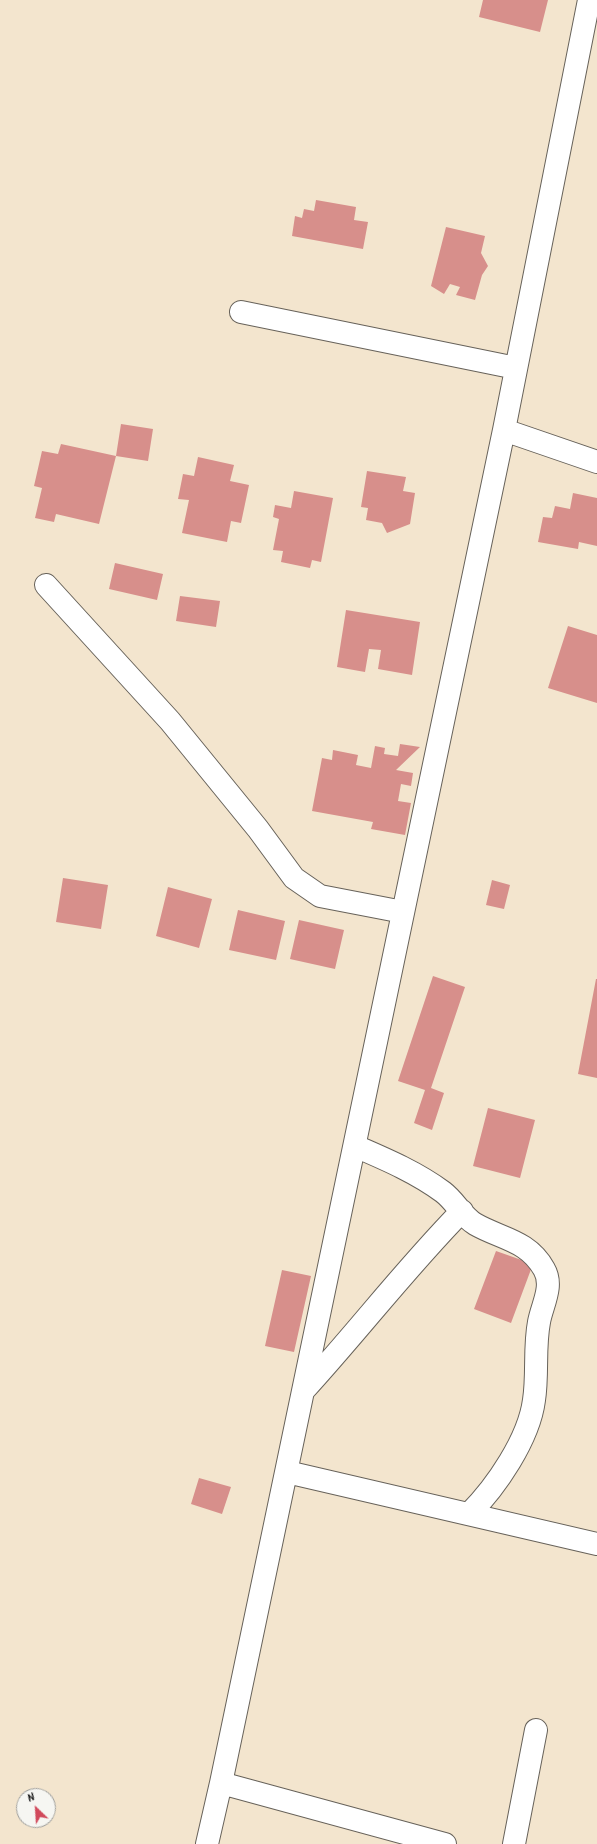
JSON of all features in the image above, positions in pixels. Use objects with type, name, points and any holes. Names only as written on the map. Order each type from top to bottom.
[{"type":"street","points":[[207,1844],[287,1472],[504,430],[588,0]]},
{"type":"street","points":[[241,312],[516,368]]},
{"type":"street","points":[[504,430],[597,462]]},
{"type":"street","points":[[46,585],[170,721],[258,829],[294,878],[320,896],[403,912]]},
{"type":"street","points":[[355,1146],[391,1162],[421,1178],[444,1193],[473,1222],[489,1231],[520,1243],[540,1262],[548,1280],[546,1299],[539,1322],[534,1400],[526,1432],[494,1485],[469,1514]]},
{"type":"street","points":[[304,1390],[425,1249],[462,1211]]},
{"type":"street","points":[[287,1472],[597,1544]]},
{"type":"street","points":[[514,1844],[536,1730]]},
{"type":"street","points":[[221,1783],[445,1844]]},
{"type":"building","points":[[483,0],[548,0],[540,32],[479,17]]},
{"type":"building","points":[[316,200],[356,207],[354,220],[368,222],[363,249],[292,236],[295,216],[302,218],[304,209],[314,211]]},
{"type":"building","points":[[446,227],[485,236],[481,253],[488,266],[482,275],[475,300],[456,295],[460,287],[450,284],[444,294],[431,286]]},
{"type":"building","points":[[121,424],[153,429],[148,461],[116,456]]},
{"type":"building","points":[[61,444],[116,456],[99,524],[56,514],[54,522],[35,518],[42,488],[34,486],[42,451],[58,454]]},
{"type":"building","points":[[198,457],[234,465],[230,481],[249,485],[241,523],[231,521],[227,542],[182,533],[189,500],[178,499],[183,474],[194,476]]},
{"type":"building","points":[[367,471],[406,477],[403,491],[415,493],[410,524],[387,533],[382,523],[366,520],[368,508],[361,507]]},
{"type":"building","points":[[294,491],[333,498],[321,562],[312,560],[310,568],[281,562],[283,551],[273,550],[279,519],[273,517],[275,505],[291,508]]},
{"type":"building","points":[[573,493],[597,498],[597,546],[579,542],[578,549],[538,542],[543,517],[552,518],[555,506],[570,509]]},
{"type":"building","points":[[115,563],[163,574],[157,600],[109,589]]},
{"type":"building","points":[[180,596],[220,601],[216,627],[176,621]]},
{"type":"building","points":[[346,610],[420,622],[412,675],[378,669],[381,650],[369,649],[365,672],[337,667]]},
{"type":"building","points":[[568,626],[597,635],[597,703],[548,688]]},
{"type":"building","points":[[400,744],[420,747],[396,770],[413,773],[411,786],[401,784],[398,801],[411,803],[405,835],[371,829],[373,822],[312,811],[322,758],[332,760],[333,750],[358,755],[356,765],[371,768],[375,746],[385,748],[384,754],[398,756]]},
{"type":"building","points":[[63,878],[108,885],[101,929],[56,922]]},
{"type":"building","points":[[492,880],[510,885],[504,909],[486,905]]},
{"type":"building","points":[[168,887],[212,899],[199,948],[156,936]]},
{"type":"building","points":[[238,910],[285,921],[276,960],[229,950]]},
{"type":"building","points":[[299,920],[344,930],[335,969],[290,959]]},
{"type":"building","points":[[433,976],[465,987],[431,1088],[444,1093],[432,1130],[414,1123],[425,1090],[398,1081]]},
{"type":"building","points":[[597,979],[597,1078],[578,1074]]},
{"type":"building","points":[[488,1108],[535,1120],[520,1178],[473,1166]]},
{"type":"building","points":[[496,1251],[533,1264],[511,1323],[474,1309]]},
{"type":"building","points":[[282,1270],[311,1276],[294,1352],[265,1346]]},
{"type":"building","points":[[199,1478],[231,1487],[222,1514],[191,1504]]}]
